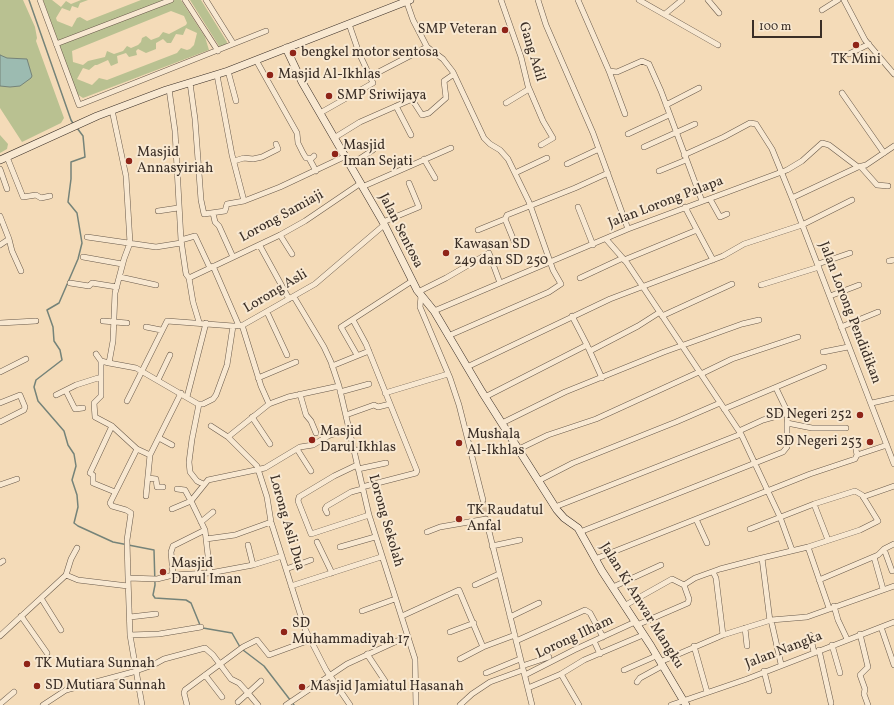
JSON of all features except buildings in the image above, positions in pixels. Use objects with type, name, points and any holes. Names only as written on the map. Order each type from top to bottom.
[{"type":"street","points":[[40,0],[78,105],[266,31]]},
{"type":"street","points":[[56,44],[171,0]]},
{"type":"street","points":[[185,0],[218,51]]},
{"type":"street","points":[[206,0],[233,43]]},
{"type":"street","points":[[50,196],[40,198],[36,195],[23,197],[3,158],[68,128],[112,110],[169,89],[228,71],[407,0],[413,20],[427,47],[443,59],[454,74],[484,138],[504,153],[515,173],[561,286],[448,336]]},
{"type":"street","name":"Gang Adil","points":[[501,0],[513,34],[529,89],[553,138],[541,145]]},
{"type":"street","points":[[538,0],[546,24],[568,73],[608,173],[628,229]]},
{"type":"street","points":[[578,0],[609,71],[625,114]]},
{"type":"street","points":[[639,0],[718,45]]},
{"type":"street","points":[[665,14],[682,0]]},
{"type":"street","points":[[708,0],[719,13]]},
{"type":"street","points":[[822,10],[838,0]]},
{"type":"street","points":[[844,0],[869,44],[894,74]]},
{"type":"street","points":[[320,113],[372,85],[371,76],[359,53],[349,24]]},
{"type":"street","points":[[849,54],[869,44]]},
{"type":"street","points":[[371,76],[427,47]]},
{"type":"street","name":"Jalan Sentosa","points":[[286,48],[302,82],[384,223],[418,293],[428,302],[485,397]]},
{"type":"street","points":[[256,60],[297,133],[298,143],[303,153],[306,158],[312,157],[310,162],[316,171]]},
{"type":"street","points":[[609,71],[617,72],[640,61],[646,61],[649,64],[702,201]]},
{"type":"street","points":[[228,71],[236,101]]},
{"type":"street","points":[[334,138],[360,122],[412,100],[420,114],[423,116],[429,113],[446,98],[444,81],[454,74]]},
{"type":"street","points":[[217,75],[232,155],[244,201]]},
{"type":"street","points":[[190,83],[195,119],[203,213],[225,211],[228,204],[244,201],[316,171],[346,156]]},
{"type":"street","points":[[666,105],[699,88]]},
{"type":"street","points":[[169,89],[175,131],[181,241],[186,274],[189,278],[193,302],[199,322]]},
{"type":"street","points":[[506,103],[529,89]]},
{"type":"street","points":[[842,93],[884,153]]},
{"type":"street","points":[[396,106],[411,135]]},
{"type":"street","points":[[109,363],[117,287],[122,264],[130,243],[126,176],[112,110]]},
{"type":"street","points":[[628,134],[669,115]]},
{"type":"street","name":"Jalan Lorong Pendidikan","points":[[685,157],[753,122],[772,149],[830,296],[848,347],[893,458],[894,464]]},
{"type":"street","points":[[644,147],[695,124]]},
{"type":"street","name":"Jalan Lorong Palapa","points":[[434,312],[500,282],[593,245],[628,229],[781,171],[799,163],[818,145],[824,142],[859,167]]},
{"type":"street","points":[[234,161],[244,158],[253,159],[262,157],[277,149],[276,144]]},
{"type":"street","points":[[792,198],[859,167],[894,146]]},
{"type":"street","name":"Lorong Samiaji","points":[[189,278],[260,246],[305,221],[361,185],[451,148]]},
{"type":"street","points":[[567,164],[598,149]]},
{"type":"street","points":[[350,165],[373,150]]},
{"type":"street","points":[[660,171],[685,157]]},
{"type":"street","points":[[515,173],[547,158]]},
{"type":"street","points":[[424,159],[435,178]]},
{"type":"street","points":[[859,167],[877,185],[888,186]]},
{"type":"street","points":[[0,169],[7,190]]},
{"type":"street","points":[[478,230],[505,219],[509,214],[530,207],[608,173]]},
{"type":"street","name":"Lorong Asli","points":[[161,330],[167,321],[199,322],[238,326],[267,312],[315,284],[384,223],[419,208],[409,183]]},
{"type":"street","points":[[710,199],[720,217],[727,214]]},
{"type":"street","points":[[466,367],[572,316],[641,286],[713,260],[744,244],[802,225],[852,200]]},
{"type":"street","points":[[578,207],[593,245]]},
{"type":"street","points":[[685,207],[713,260]]},
{"type":"street","points":[[158,210],[178,208]]},
{"type":"street","points":[[213,213],[215,223],[219,226],[233,257]]},
{"type":"street","points":[[0,216],[9,239],[12,252],[21,271]]},
{"type":"street","points":[[505,219],[514,241]]},
{"type":"street","points":[[580,278],[697,230]]},
{"type":"street","points":[[280,235],[292,254]]},
{"type":"street","points":[[87,237],[156,247],[195,236],[238,326],[269,404]]},
{"type":"street","points":[[0,244],[9,239]]},
{"type":"street","points":[[606,239],[624,259],[740,433],[780,517],[792,550]]},
{"type":"street","name":"Lorong Sekolah","points":[[260,246],[291,298],[324,347],[332,366],[340,392],[375,537],[394,598],[402,616],[408,636]]},
{"type":"street","points":[[483,500],[459,406],[448,374],[420,307],[418,293],[489,253],[500,282]]},
{"type":"street","points":[[761,284],[850,253]]},
{"type":"street","points":[[83,257],[122,264]]},
{"type":"street","points":[[120,277],[156,284]]},
{"type":"street","points":[[357,355],[341,327],[412,281]]},
{"type":"street","points":[[70,283],[89,286],[92,283],[117,287]]},
{"type":"street","points":[[590,351],[661,314],[732,284]]},
{"type":"street","points":[[830,296],[859,285]]},
{"type":"street","points":[[267,312],[287,355]]},
{"type":"street","points":[[841,327],[878,312]]},
{"type":"street","points":[[572,316],[587,344],[602,378]]},
{"type":"street","points":[[327,513],[325,509],[327,506],[351,492],[417,473],[369,351],[353,320]]},
{"type":"street","points":[[502,423],[565,392],[682,345],[742,324],[759,320]]},
{"type":"street","points":[[0,323],[36,321]]},
{"type":"street","points":[[103,321],[128,323]]},
{"type":"street","points":[[187,397],[206,323]]},
{"type":"street","points":[[101,361],[134,367],[199,404],[208,402],[216,395],[227,365],[238,326]]},
{"type":"street","points":[[127,401],[143,371],[161,330],[146,327]]},
{"type":"street","points":[[519,449],[548,435],[596,419],[732,359],[798,337]]},
{"type":"street","points":[[485,397],[587,344]]},
{"type":"street","points":[[823,352],[848,347]]},
{"type":"street","points":[[332,366],[369,351]]},
{"type":"street","points":[[96,354],[101,361],[101,377],[100,398],[94,403],[95,416],[112,426],[137,449],[150,455]]},
{"type":"street","points":[[158,380],[170,355]]},
{"type":"street","points":[[0,372],[26,359]]},
{"type":"street","points":[[258,378],[296,362]]},
{"type":"street","points":[[724,409],[824,367]]},
{"type":"street","points":[[385,393],[448,374]]},
{"type":"street","points":[[56,395],[101,377]]},
{"type":"street","points":[[340,392],[369,384]]},
{"type":"street","points":[[228,437],[269,404],[300,394],[338,386]]},
{"type":"street","points":[[580,532],[785,451],[787,447],[788,413],[776,388]]},
{"type":"street","points":[[66,390],[75,409],[83,408]]},
{"type":"street","points":[[146,496],[150,455],[181,393]]},
{"type":"street","points":[[300,394],[306,415],[316,433]]},
{"type":"street","points":[[0,403],[20,395],[25,408],[24,410],[0,422]]},
{"type":"street","name":"Jalan Ki Anwar Mangku","points":[[485,397],[555,507],[580,532],[612,587],[684,703]]},
{"type":"street","points":[[872,404],[894,398]]},
{"type":"street","points":[[538,481],[573,463],[720,403]]},
{"type":"street","points":[[199,404],[189,462],[190,472],[203,484]]},
{"type":"street","points":[[346,416],[374,405],[378,407],[390,404]]},
{"type":"street","points":[[555,507],[740,433],[763,420],[788,413]]},
{"type":"street","points":[[252,418],[270,444]]},
{"type":"street","points":[[787,423],[812,428],[846,428]]},
{"type":"street","points":[[112,426],[90,473],[94,475],[92,482],[115,492]]},
{"type":"street","name":"Lorong Asli Dua","points":[[211,426],[228,437],[247,454],[258,470],[267,497],[272,522],[302,620],[310,640],[329,675],[350,705]]},
{"type":"street","points":[[172,509],[191,501],[203,484],[208,480],[258,470],[272,464],[297,449],[313,445],[328,436],[349,429]]},
{"type":"street","points":[[159,438],[172,445]]},
{"type":"street","points":[[855,444],[857,455]]},
{"type":"street","points":[[354,451],[377,445]]},
{"type":"street","points":[[596,559],[768,491],[854,460],[857,455],[887,445]]},
{"type":"street","points":[[137,449],[115,492],[111,505],[131,513],[127,540],[130,635],[142,705]]},
{"type":"street","points":[[297,449],[311,471]]},
{"type":"street","points":[[369,515],[311,534],[298,501],[299,497],[334,476],[357,467],[386,462]]},
{"type":"street","points":[[148,478],[156,479],[157,487],[163,487]]},
{"type":"street","points":[[0,485],[17,479]]},
{"type":"street","points":[[863,497],[894,486]]},
{"type":"street","points":[[178,489],[185,490],[201,522],[206,539],[210,573]]},
{"type":"street","points":[[624,606],[672,579],[684,585],[695,578],[728,566],[808,547],[860,530],[878,521],[863,497],[859,492],[855,491],[814,504],[750,529]]},
{"type":"street","points":[[814,504],[828,540]]},
{"type":"street","points":[[201,522],[213,512]]},
{"type":"street","points":[[427,532],[440,527],[486,519],[532,705]]},
{"type":"street","points":[[696,519],[707,543]]},
{"type":"street","points":[[206,539],[235,535],[272,522]]},
{"type":"street","points":[[173,575],[171,552],[173,546],[204,530]]},
{"type":"street","points":[[340,547],[375,537]]},
{"type":"street","points":[[492,546],[520,540]]},
{"type":"street","points":[[317,542],[332,573]]},
{"type":"street","points":[[819,580],[874,557],[884,549],[894,544]]},
{"type":"street","points":[[248,545],[252,565]]},
{"type":"street","points":[[808,547],[819,580],[847,639]]},
{"type":"street","points":[[0,636],[67,575],[71,559],[77,548]]},
{"type":"street","points":[[884,549],[892,571]]},
{"type":"street","points":[[128,578],[155,578],[173,575],[210,573],[252,565],[282,556]]},
{"type":"street","points":[[292,586],[381,556]]},
{"type":"street","points":[[874,557],[883,589]]},
{"type":"street","points":[[762,558],[770,620],[781,664]]},
{"type":"street","points":[[286,569],[311,560]]},
{"type":"street","points":[[612,587],[661,565]]},
{"type":"street","points":[[713,572],[716,578],[724,635]]},
{"type":"street","points":[[475,585],[499,574]]},
{"type":"street","points":[[67,575],[75,578],[128,586]]},
{"type":"street","name":"Lorong Ilham","points":[[523,671],[688,603],[689,599],[684,585]]},
{"type":"street","points":[[624,670],[659,661],[694,646],[770,620],[807,617],[831,607],[894,586]]},
{"type":"street","points":[[402,616],[459,590],[483,646]]},
{"type":"street","points":[[41,598],[61,630]]},
{"type":"street","points":[[362,611],[394,598]]},
{"type":"street","points":[[510,617],[540,603]]},
{"type":"street","points":[[460,659],[483,646],[489,646],[515,638],[585,610],[590,613],[603,637]]},
{"type":"street","points":[[130,617],[156,614]]},
{"type":"street","points":[[21,616],[47,653]]},
{"type":"street","name":"Jalan Nangka","points":[[671,705],[684,703],[707,692],[894,622]]},
{"type":"street","points":[[450,632],[474,623]]},
{"type":"street","points":[[130,635],[159,634],[201,627]]},
{"type":"street","points":[[881,627],[894,665]]},
{"type":"street","points":[[746,628],[747,646]]},
{"type":"street","points":[[860,634],[868,668],[860,675],[866,690],[864,694],[868,705]]},
{"type":"street","points":[[528,688],[561,674],[584,660],[643,635]]},
{"type":"street","points":[[810,635],[831,703]]},
{"type":"street","points":[[290,702],[329,675],[367,654],[408,636],[416,666],[416,705]]},
{"type":"street","points":[[187,705],[184,691],[243,646],[257,640],[268,655],[310,640]]},
{"type":"street","points":[[594,641],[600,654]]},
{"type":"street","points":[[832,645],[840,673]]},
{"type":"street","points":[[694,646],[707,692]]},
{"type":"street","points":[[43,705],[66,690],[136,671],[164,659],[205,648],[213,655],[231,679],[239,683],[258,705]]},
{"type":"street","points":[[367,654],[385,681]]},
{"type":"street","points":[[460,705],[472,694],[490,682],[523,671],[549,657]]},
{"type":"street","points":[[486,673],[520,659]]},
{"type":"street","points":[[637,682],[659,661]]},
{"type":"street","points":[[764,671],[769,691]]},
{"type":"street","points":[[561,674],[579,705]]},
{"type":"street","points":[[205,676],[222,697]]},
{"type":"street","points":[[238,702],[262,681]]},
{"type":"street","points":[[0,704],[14,692]]},
{"type":"green space","points":[[0,0],[23,0],[35,27],[37,38],[36,41],[64,118],[61,123],[22,142],[0,108]]},
{"type":"green space","points":[[43,0],[52,0],[61,7],[66,1],[71,4],[81,0],[88,0],[80,3],[78,8],[72,6],[70,11],[62,8],[56,18],[57,21],[72,27],[77,18],[80,17],[87,21],[141,0],[181,0],[205,37],[209,50],[83,98],[77,94]],"holes":[[[171,11],[184,16],[187,23],[186,25],[169,34],[163,32],[159,37],[151,40],[146,36],[142,38],[138,45],[131,48],[127,46],[123,51],[114,54],[107,51],[105,57],[88,61],[83,65],[73,62],[72,51]],[[186,28],[197,33],[194,45],[190,49],[187,50],[181,48],[177,53],[107,80],[99,78],[92,85],[77,79],[83,68],[89,70],[95,65],[108,60],[111,66],[118,63],[117,56],[126,53],[129,57],[137,55],[136,51],[138,49],[146,53],[156,49],[156,43],[163,39],[167,43],[171,43],[176,34],[183,35]]]},
{"type":"green space","points":[[190,0],[201,0],[227,42],[226,46],[219,46]]},
{"type":"green space","points":[[0,135],[8,144],[7,149],[0,153]]},
{"type":"water","points":[[0,55],[7,58],[27,59],[32,76],[31,78],[20,86],[0,86]]},
{"type":"waterway","points":[[29,0],[74,125]]},
{"type":"waterway","points":[[77,128],[83,136],[85,157],[71,162],[71,179],[68,202],[77,213],[82,243],[78,259],[59,303],[47,310],[53,327],[54,341],[60,350],[62,360],[36,380],[34,387],[38,401],[64,431],[68,445],[74,454],[76,466],[72,480],[77,495],[78,507],[74,523],[113,542],[154,550],[155,585],[153,595],[155,598],[186,600],[191,603],[200,625]]},
{"type":"waterway","points":[[203,628],[232,633],[240,647]]},
{"type":"waterway","points":[[243,650],[264,666],[294,705]]},
{"type":"tunnel","points":[[483,500],[486,519]]},
{"type":"place","name":"SMP Veteran","points":[[505,30]]},
{"type":"place","name":"TK Mini","points":[[856,45]]},
{"type":"place","name":"bengkel motor sentosa","points":[[293,53]]},
{"type":"place","name":"Masjid Al-Ikhlas","points":[[270,75]]},
{"type":"place","name":"SMP Sriwijaya","points":[[329,96]]},
{"type":"place","name":"Masjid Iman Sejati","points":[[335,154]]},
{"type":"place","name":"Masjid Annasyiriah","points":[[129,161]]},
{"type":"place","name":"Kawasan SD 249 dan SD 250","points":[[446,253]]},
{"type":"place","name":"SD Negeri 252","points":[[860,415]]},
{"type":"place","name":"Masjid Darul Ikhlas","points":[[312,440]]},
{"type":"place","name":"SD Negeri 253","points":[[870,442]]},
{"type":"place","name":"Mushala Al-Ikhlas","points":[[459,443]]},
{"type":"place","name":"TK Raudatul Anfal","points":[[459,519]]},
{"type":"place","name":"Masjid Darul Iman","points":[[163,572]]},
{"type":"place","name":"SD Muhammadiyah 17","points":[[284,632]]},
{"type":"place","name":"TK Mutiara Sunnah","points":[[27,664]]},
{"type":"place","name":"SD Mutiara Sunnah","points":[[37,686]]},
{"type":"place","name":"Masjid Jamiatul Hasanah","points":[[302,687]]}]
